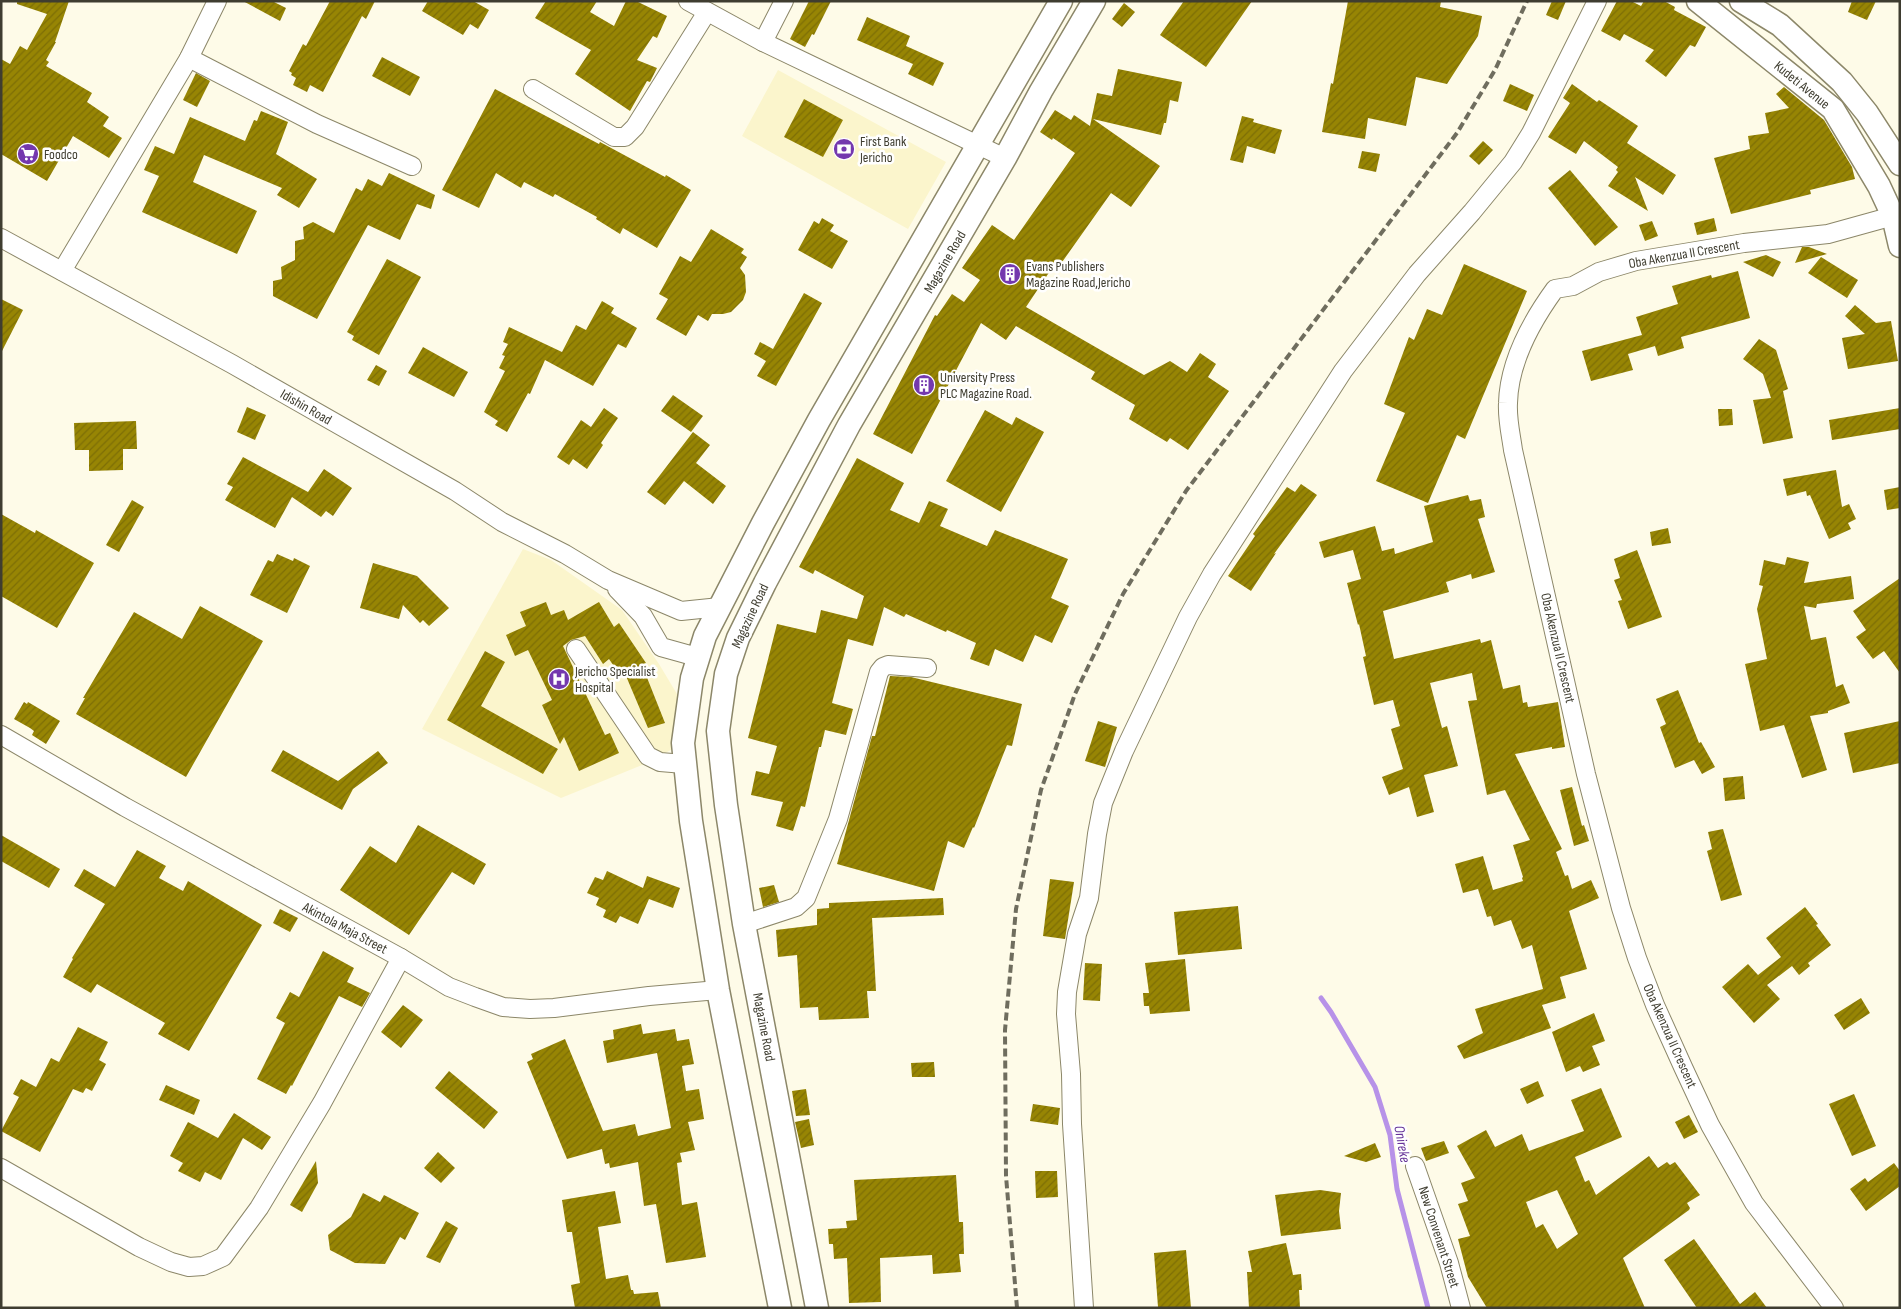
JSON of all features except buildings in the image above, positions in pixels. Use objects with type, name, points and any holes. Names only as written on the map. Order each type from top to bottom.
[{"type":"main road","points":[[780,1308],[718,990],[691,822],[684,764],[684,724],[692,678],[705,636],[818,420],[1061,1]]},
{"type":"main road","name":"Magazine Road","points":[[816,1308],[744,924],[726,805],[718,731],[726,674],[738,638],[769,575],[849,425],[1094,1]]},
{"type":"main road","name":"Kudeti Avenue","points":[[1698,1],[1833,109],[1880,186],[1893,216],[1900,246]]},
{"type":"main road","name":"Kudeti Avenue","points":[[1741,1],[1780,25],[1842,82],[1867,113],[1900,164]]},
{"type":"main road","points":[[773,1265],[807,1262]]},
{"type":"street","points":[[62,271],[189,58],[217,1]]},
{"type":"street","points":[[688,1],[763,42],[1005,158]]},
{"type":"street","points":[[763,42],[784,1]]},
{"type":"street","points":[[1084,1308],[1066,1014],[1067,992],[1077,934],[1089,898],[1103,803],[1124,751],[1188,617],[1212,574],[1343,371],[1417,274],[1513,162],[1531,133],[1597,1]]},
{"type":"street","points":[[533,89],[614,138],[625,137],[635,127],[707,12]]},
{"type":"street","points":[[189,58],[318,124],[412,166]]},
{"type":"street","name":"Oba Akenzua II Crescent","points":[[1834,1308],[1754,1203],[1710,1125],[1655,1005],[1637,958],[1621,908],[1586,774],[1513,450],[1508,403],[1513,370],[1526,336],[1541,308],[1555,289],[1573,286],[1599,272],[1636,261],[1744,243],[1828,234],[1893,216]]},
{"type":"street","name":"Idishin Road","points":[[1,238],[232,364],[455,492],[502,522],[565,554],[608,580]]},
{"type":"street","points":[[608,580],[681,611],[720,608]]},
{"type":"street","points":[[608,580],[643,616],[661,647],[697,657]]},
{"type":"street","points":[[576,649],[648,756],[660,762],[684,764]]},
{"type":"street","points":[[744,924],[796,908],[806,898],[838,819],[883,667],[888,665],[927,668]]},
{"type":"street","name":"Akintola Maja Street","points":[[1,736],[449,987],[503,1006],[530,1009],[718,990]]},
{"type":"street","points":[[1,1168],[139,1248],[171,1262],[189,1267],[203,1266],[223,1257],[259,1208],[322,1103],[400,958]]},
{"type":"street","name":"New Convenant Street","points":[[1415,1166],[1449,1263],[1461,1308]]},
{"type":"shaded area","name":"First Bank Jericho","points":[[778,70],[946,162],[908,229],[742,136]]},
{"type":"shaded area","name":"Jericho Specialist Hospital","points":[[523,549],[551,560],[622,610],[677,694],[678,746],[647,763],[561,798],[422,729]]},
{"type":"waterway","name":"Onireke","points":[[1321,998],[1375,1087],[1390,1135],[1397,1189],[1428,1308]]},
{"type":"railway","points":[[1017,1308],[1006,1176],[1005,1030],[1016,909],[1041,790],[1075,694],[1123,594],[1186,491],[1457,133],[1495,70],[1527,1]]},
{"type":"place","name":"First Bank Jericho","points":[[844,149]]},
{"type":"place","name":"Foodco","points":[[28,154]]},
{"type":"place","name":"Evans Publishers Magazine Road,Jericho","points":[[1010,274]]},
{"type":"place","name":"University Press PLC Magazine Road.","points":[[924,385]]},
{"type":"place","name":"Jericho Specialist Hospital","points":[[559,679]]}]
